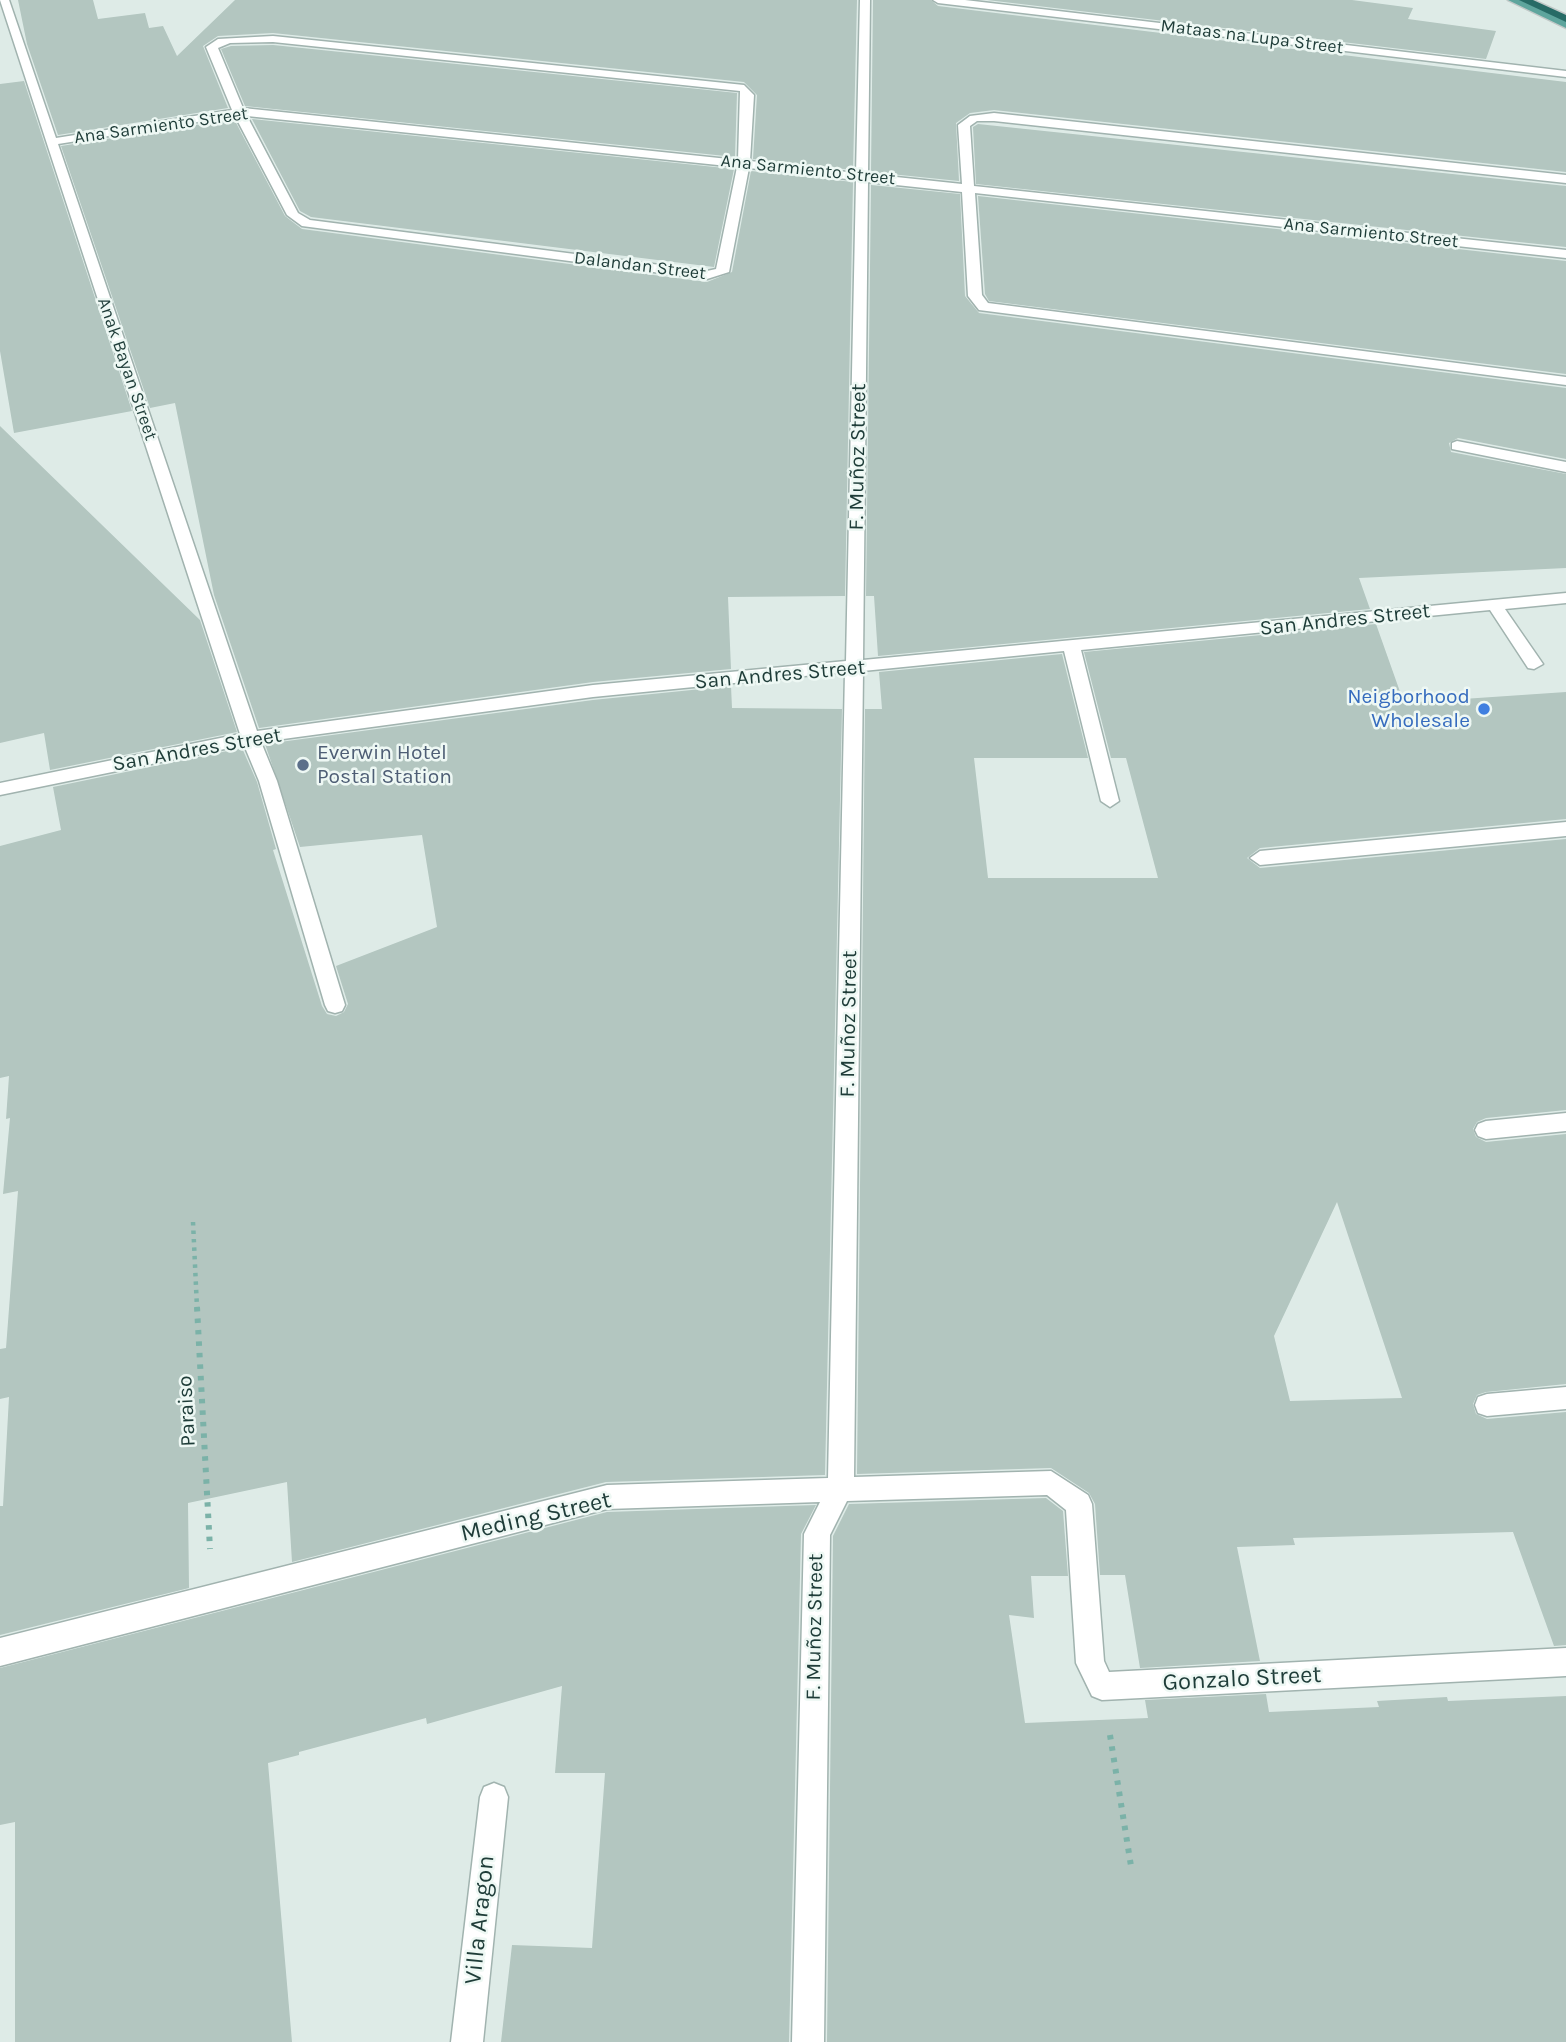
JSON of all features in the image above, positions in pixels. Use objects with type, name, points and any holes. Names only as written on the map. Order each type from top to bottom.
[{"type":"highway","points":[[1524,0],[1566,19]]},
{"type":"main road","points":[[1513,0],[1566,25]]},
{"type":"street","name":"Anak Bayan Street","points":[[4,0],[250,738],[268,781],[335,1005]]},
{"type":"street","name":"F. Muñoz Street","points":[[808,2042],[817,1534],[841,1487],[865,0]]},
{"type":"street","name":"Mataas na Lupa Street","points":[[938,0],[1566,74]]},
{"type":"street","name":"Dalandan Street","points":[[273,39],[744,88],[748,95],[744,163],[722,272],[707,275],[307,223],[293,215],[239,112],[212,47],[218,42],[273,39]]},
{"type":"street","name":"Ana Sarmiento Street","points":[[51,142],[239,112],[304,115],[1566,254]]},
{"type":"street","points":[[1566,179],[994,117],[974,118],[964,125],[975,296],[984,307],[1566,381]]},
{"type":"street","points":[[1458,446],[1566,467]]},
{"type":"street","name":"San Andres Street","points":[[0,789],[250,738],[593,691],[1566,598]]},
{"type":"street","points":[[1494,606],[1534,664]]},
{"type":"street","points":[[1072,647],[1110,801]]},
{"type":"street","points":[[1260,858],[1566,829]]},
{"type":"street","points":[[1486,1130],[1566,1122]]},
{"type":"street","points":[[1487,1405],[1566,1398]]},
{"type":"street","name":"Meding Street","points":[[0,1652],[607,1497],[841,1487],[1051,1483],[1079,1504],[1090,1663],[1102,1686]]},
{"type":"street","name":"Gonzalo Street","points":[[1102,1686],[1566,1662]]},
{"type":"street","name":"Villa Aragon","points":[[467,2042],[494,1797]]},
{"type":"path","name":"Paraiso","points":[[193,1222],[212,1598]]},
{"type":"path","points":[[1102,1686],[1131,1866]]},
{"type":"building","points":[[18,0],[93,0],[98,19],[145,13],[149,28],[163,26],[177,56],[235,0],[857,0],[853,170],[753,159],[757,95],[744,82],[273,33],[218,36],[203,46],[228,108],[58,135],[27,44]]},
{"type":"building","points":[[873,0],[931,0],[938,6],[1566,82],[1566,172],[994,110],[970,113],[956,123],[959,181],[871,172]]},
{"type":"building","points":[[987,0],[1352,0],[1413,8],[1408,19],[1496,31],[1486,59]]},
{"type":"building","points":[[273,45],[737,93],[735,157],[245,106],[221,49],[231,46]]},
{"type":"building","points":[[24,81],[132,411],[14,433],[0,351],[0,84]]},
{"type":"building","points":[[234,119],[285,216],[302,229],[707,282],[732,272],[751,171],[853,182],[845,596],[728,597],[731,669],[593,682],[259,728],[214,595],[175,403],[150,408],[61,146]]},
{"type":"building","points":[[252,119],[734,169],[714,267],[311,217],[300,211]]},
{"type":"building","points":[[978,124],[1566,186],[1566,247],[976,184],[973,127]]},
{"type":"building","points":[[871,185],[960,194],[965,296],[979,313],[1566,388],[1566,459],[1458,438],[1449,443],[1451,452],[1566,474],[1566,568],[1359,578],[1370,609],[878,656],[874,596],[866,596]]},
{"type":"building","points":[[978,196],[1566,261],[1566,374],[989,301],[985,294]]},
{"type":"building","points":[[0,426],[200,620],[237,732],[50,770],[44,733],[0,743]]},
{"type":"building","points":[[1376,624],[1404,703],[1566,692],[1566,819],[1260,848],[1247,858],[1260,868],[1566,839],[1566,1110],[1486,1118],[1477,1122],[1473,1129],[1476,1137],[1486,1142],[1566,1134],[1566,1384],[1486,1392],[1477,1395],[1473,1404],[1476,1414],[1487,1419],[1566,1412],[1566,1645],[1554,1646],[1513,1532],[1293,1538],[1295,1545],[1237,1547],[1260,1661],[1140,1668],[1125,1575],[1100,1575],[1095,1504],[1089,1493],[1051,1468],[857,1474],[865,709],[882,709],[879,672],[1062,654],[1088,758],[974,758],[988,878],[1158,878],[1126,758],[1111,758],[1084,652]],"holes":[[[1337,1202],[1402,1398],[1290,1401],[1274,1336]]]},
{"type":"building","points":[[731,686],[732,708],[842,709],[825,1475],[606,1482],[292,1562],[287,1482],[188,1503],[189,1588],[0,1635],[0,1506],[3,1506],[9,1397],[0,1399],[0,1349],[6,1348],[18,1191],[3,1194],[10,1118],[6,1119],[9,1076],[0,1078],[0,846],[61,830],[53,787],[242,748],[257,782],[276,849],[273,850],[322,1006],[327,1014],[336,1016],[344,1012],[348,1004],[336,966],[437,927],[422,835],[300,847],[265,744],[593,700]]},
{"type":"building","points":[[1046,1498],[1063,1511],[1068,1576],[1031,1576],[1034,1618],[1009,1615],[1025,1723],[1148,1718],[1145,1700],[1266,1694],[1269,1712],[1379,1707],[1377,1701],[1447,1697],[1448,1701],[1566,1696],[1566,2042],[827,2042],[833,1536],[849,1504]]},
{"type":"building","points":[[816,1505],[801,1534],[789,2042],[501,2042],[512,1945],[592,1948],[605,1773],[555,1773],[562,1686],[427,1724],[426,1718],[268,1763],[292,2042],[15,2042],[15,1822],[0,1825],[0,1668],[607,1512]]},
{"type":"place","name":"Neigborhood Wholesale","points":[[1484,709]]},
{"type":"place","name":"Everwin Hotel Postal Station","points":[[303,765]]}]
